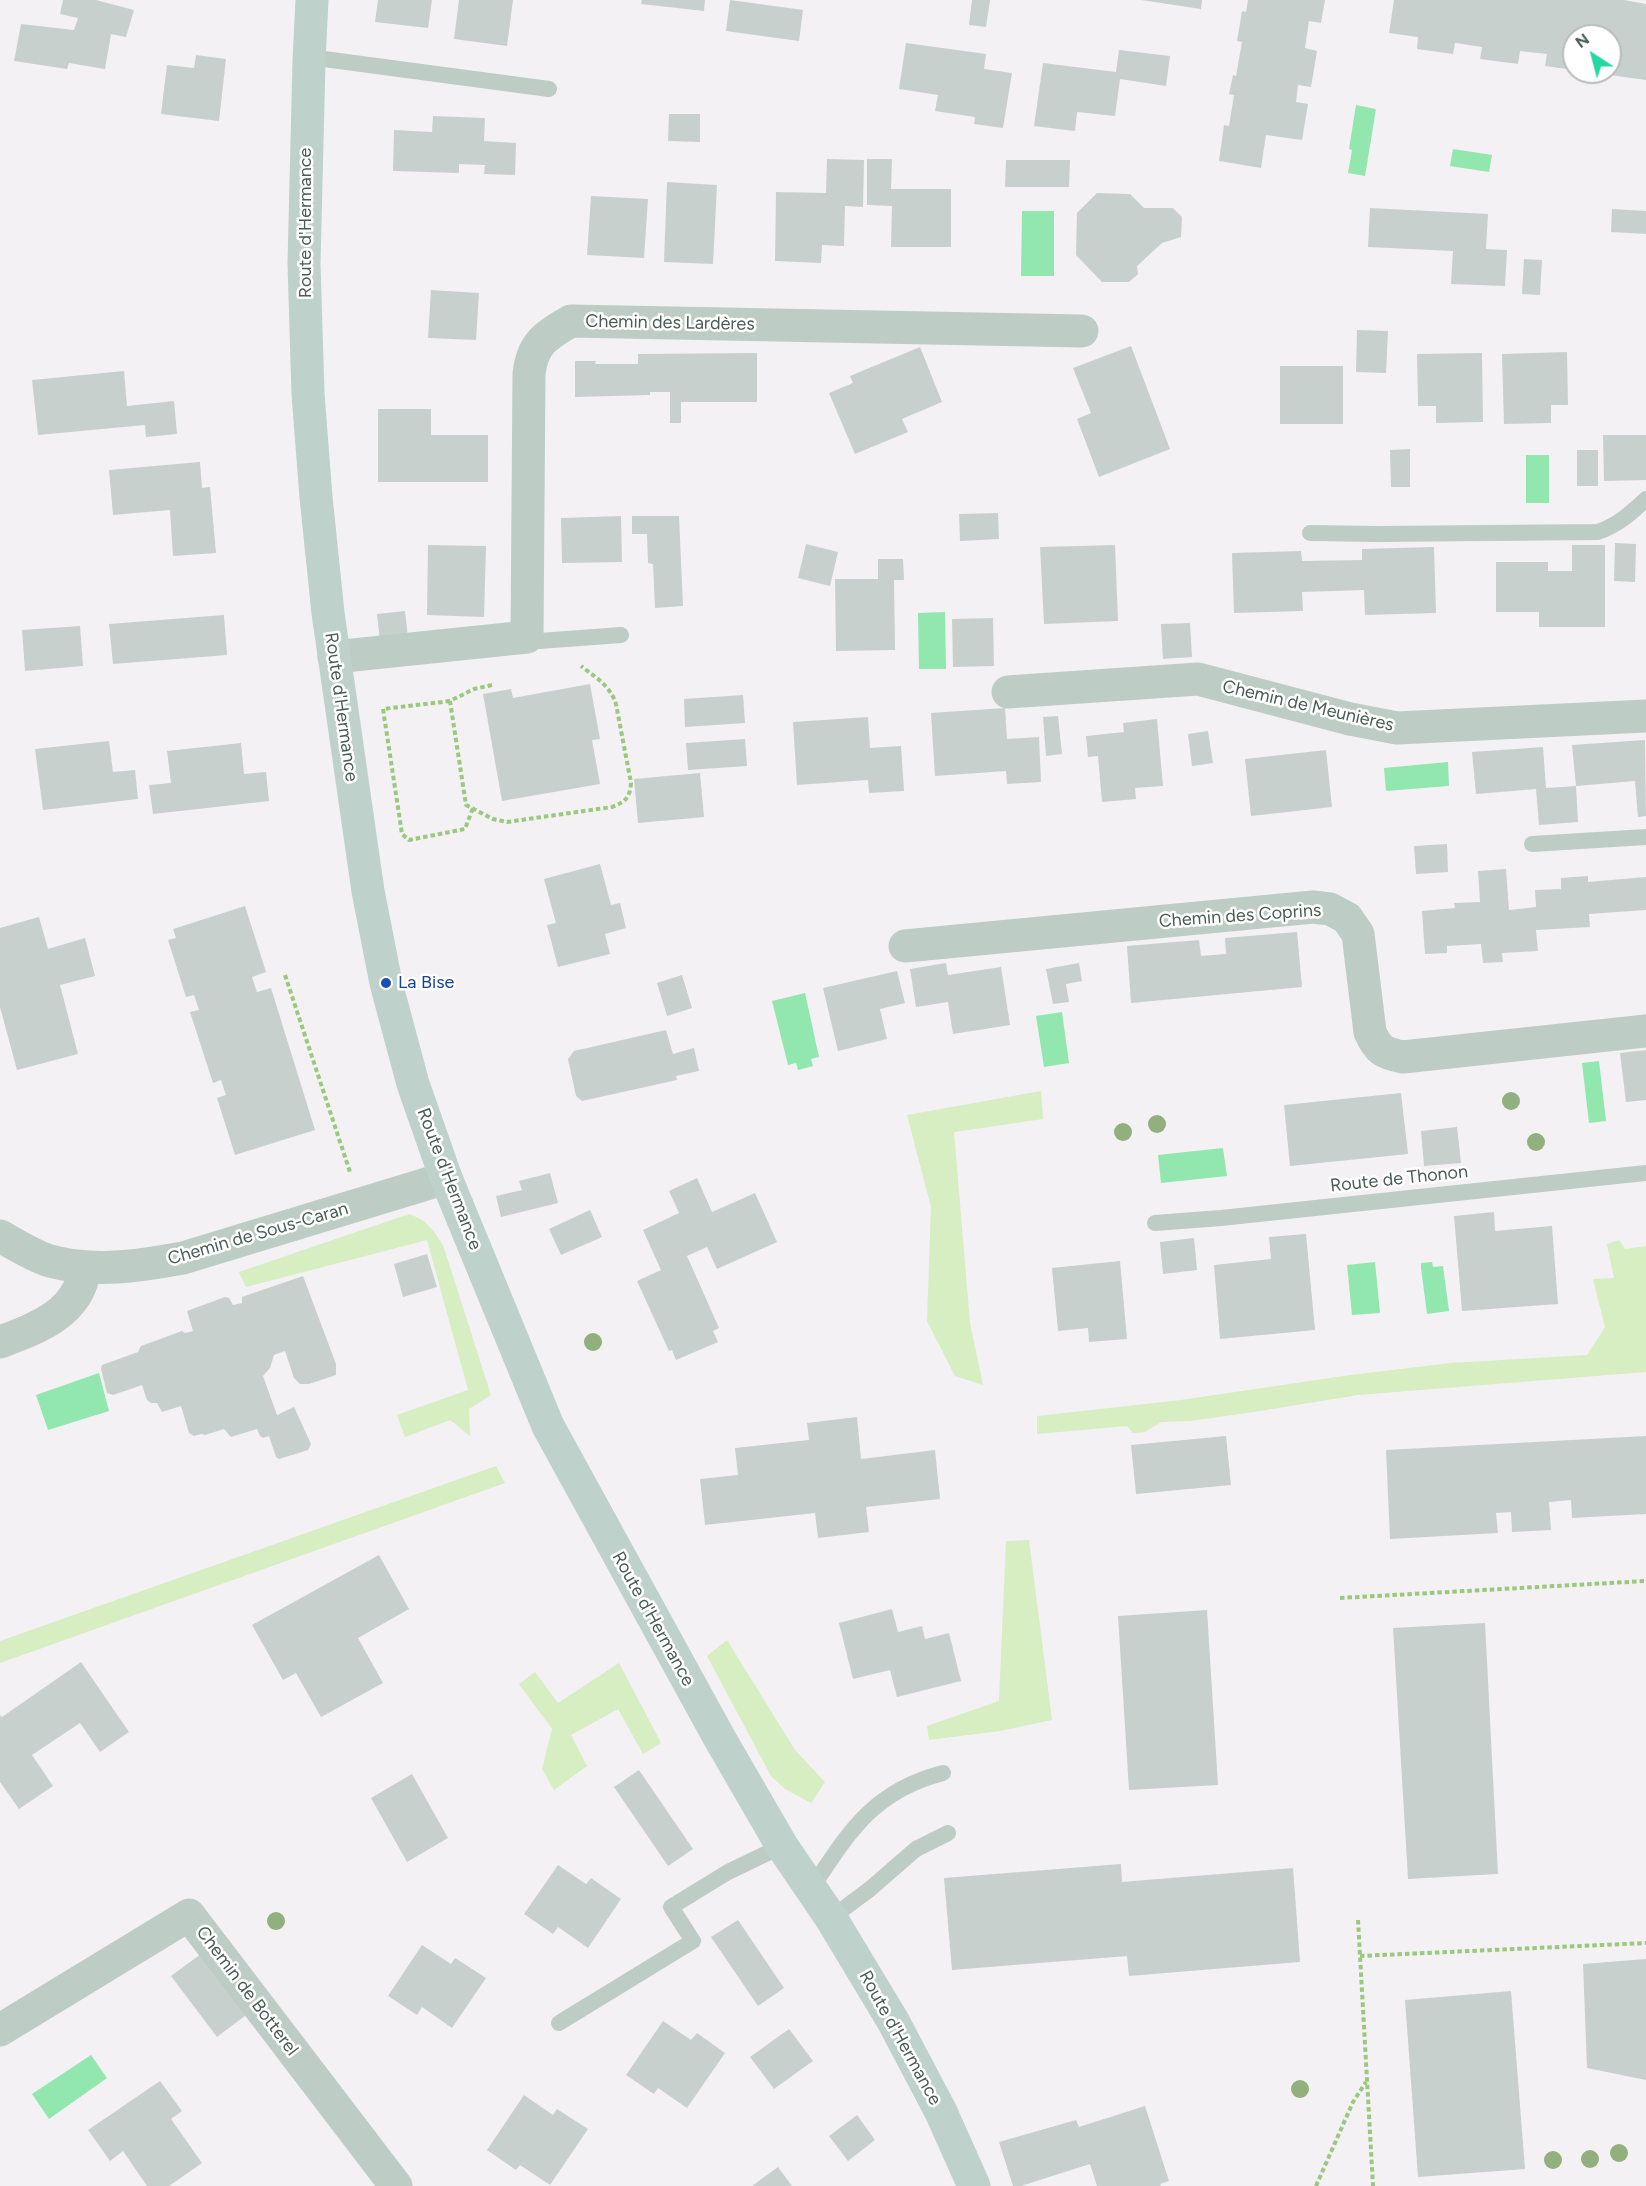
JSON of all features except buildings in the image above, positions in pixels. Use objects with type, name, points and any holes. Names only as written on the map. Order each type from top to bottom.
[{"type":"main road","name":"Route d'Hermance","points":[[312,0],[304,263],[308,394],[316,497],[334,657],[368,891],[386,983],[412,1084],[446,1178],[548,1426],[682,1674],[782,1846],[831,1918],[902,2037],[941,2112],[974,2186]]},
{"type":"street","name":"Chemin des Lardères","points":[[527,637],[531,358],[542,342],[571,321],[1082,331]]},
{"type":"street","points":[[334,657],[527,637]]},
{"type":"street","name":"Chemin de Meunières","points":[[1008,692],[1198,680],[1350,719],[1397,728],[1646,716]]},
{"type":"street","name":"Chemin des Coprins","points":[[905,946],[1313,907],[1330,909],[1347,918],[1358,934],[1370,1032],[1375,1044],[1385,1053],[1403,1057],[1646,1031]]},
{"type":"street","name":"Chemin de Sous-Caran","points":[[0,1236],[48,1260],[85,1268],[142,1265],[183,1258],[446,1178]]},
{"type":"street","points":[[0,1342],[30,1331],[64,1310],[79,1290],[85,1268]]},
{"type":"street","name":"Chemin de Botterel","points":[[0,2030],[189,1915],[396,2186]]},
{"type":"lane","points":[[309,57],[549,89]]},
{"type":"lane","points":[[1310,533],[1598,532],[1624,519],[1646,499]]},
{"type":"lane","points":[[527,637],[539,640],[621,635]]},
{"type":"lane","points":[[1532,844],[1646,837]]},
{"type":"lane","name":"Route de Thonon","points":[[1155,1222],[1221,1218],[1646,1173]]},
{"type":"lane","points":[[811,1889],[861,1818],[909,1785],[943,1773]]},
{"type":"lane","points":[[831,1918],[870,1889],[916,1849],[948,1833]]},
{"type":"lane","points":[[559,2023],[693,1941],[671,1907],[728,1872],[782,1846]]},
{"type":"path","points":[[450,700],[466,805],[493,819],[507,822],[612,807],[627,800],[631,793],[613,694],[608,687],[576,663]]},
{"type":"path","points":[[473,808],[465,829],[409,840],[402,834],[383,709],[450,700],[474,689],[492,685]]},
{"type":"path","points":[[285,975],[349,1169]]},
{"type":"path","points":[[1340,1598],[1646,1581]]},
{"type":"path","points":[[1358,1920],[1372,2186]]},
{"type":"path","points":[[1360,1956],[1646,1943]]},
{"type":"path","points":[[1316,2186],[1353,2102],[1366,2081]]},
{"type":"shaded area","points":[[1356,105],[1376,109],[1365,176],[1348,173],[1352,150],[1349,149]]},
{"type":"shaded area","points":[[1453,149],[1492,155],[1489,172],[1450,166]]},
{"type":"shaded area","points":[[1022,211],[1054,211],[1054,276],[1021,276]]},
{"type":"shaded area","points":[[1526,455],[1549,455],[1549,503],[1526,503]]},
{"type":"shaded area","points":[[945,612],[946,669],[919,669],[918,613]]},
{"type":"shaded area","points":[[1448,762],[1449,786],[1386,791],[1384,768]]},
{"type":"shaded area","points":[[805,993],[819,1057],[811,1059],[813,1066],[798,1070],[796,1063],[788,1065],[772,1001]]},
{"type":"shaded area","points":[[1062,1012],[1069,1063],[1044,1067],[1036,1016]]},
{"type":"shaded area","points":[[1599,1061],[1606,1121],[1589,1123],[1582,1063]]},
{"type":"shaded area","points":[[1041,1091],[1043,1119],[954,1132],[970,1323],[983,1385],[955,1376],[927,1321],[931,1207],[907,1115]]},
{"type":"shaded area","points":[[1223,1148],[1227,1176],[1161,1183],[1158,1155]]},
{"type":"shaded area","points":[[409,1214],[425,1222],[443,1245],[491,1395],[469,1409],[470,1436],[450,1420],[405,1437],[397,1415],[468,1390],[427,1240],[246,1287],[239,1272]]},
{"type":"shaded area","points":[[1619,1240],[1625,1249],[1646,1246],[1646,1372],[1358,1395],[1190,1421],[1161,1422],[1145,1432],[1133,1433],[1127,1426],[1037,1434],[1037,1416],[1181,1400],[1350,1375],[1451,1363],[1587,1355],[1605,1327],[1593,1279],[1614,1278],[1607,1244]]},
{"type":"shaded area","points":[[1375,1262],[1380,1313],[1352,1315],[1347,1265]]},
{"type":"shaded area","points":[[1432,1262],[1433,1267],[1443,1266],[1449,1311],[1427,1314],[1421,1263]]},
{"type":"shaded area","points":[[99,1373],[109,1411],[48,1430],[36,1395]]},
{"type":"shaded area","points":[[496,1466],[505,1483],[0,1663],[0,1641]]},
{"type":"shaded area","points":[[1029,1540],[1052,1720],[1000,1731],[929,1740],[927,1726],[999,1701],[1006,1541]]},
{"type":"shaded area","points":[[727,1640],[795,1750],[825,1782],[811,1803],[785,1789],[771,1776],[707,1656]]},
{"type":"shaded area","points":[[619,1663],[661,1743],[643,1754],[618,1709],[571,1735],[587,1766],[554,1790],[542,1769],[552,1729],[519,1684],[535,1672],[558,1703]]},
{"type":"shaded area","points":[[91,2055],[107,2078],[49,2119],[32,2094]]},
{"type":"place","name":"La Bise","points":[[386,983]]}]
